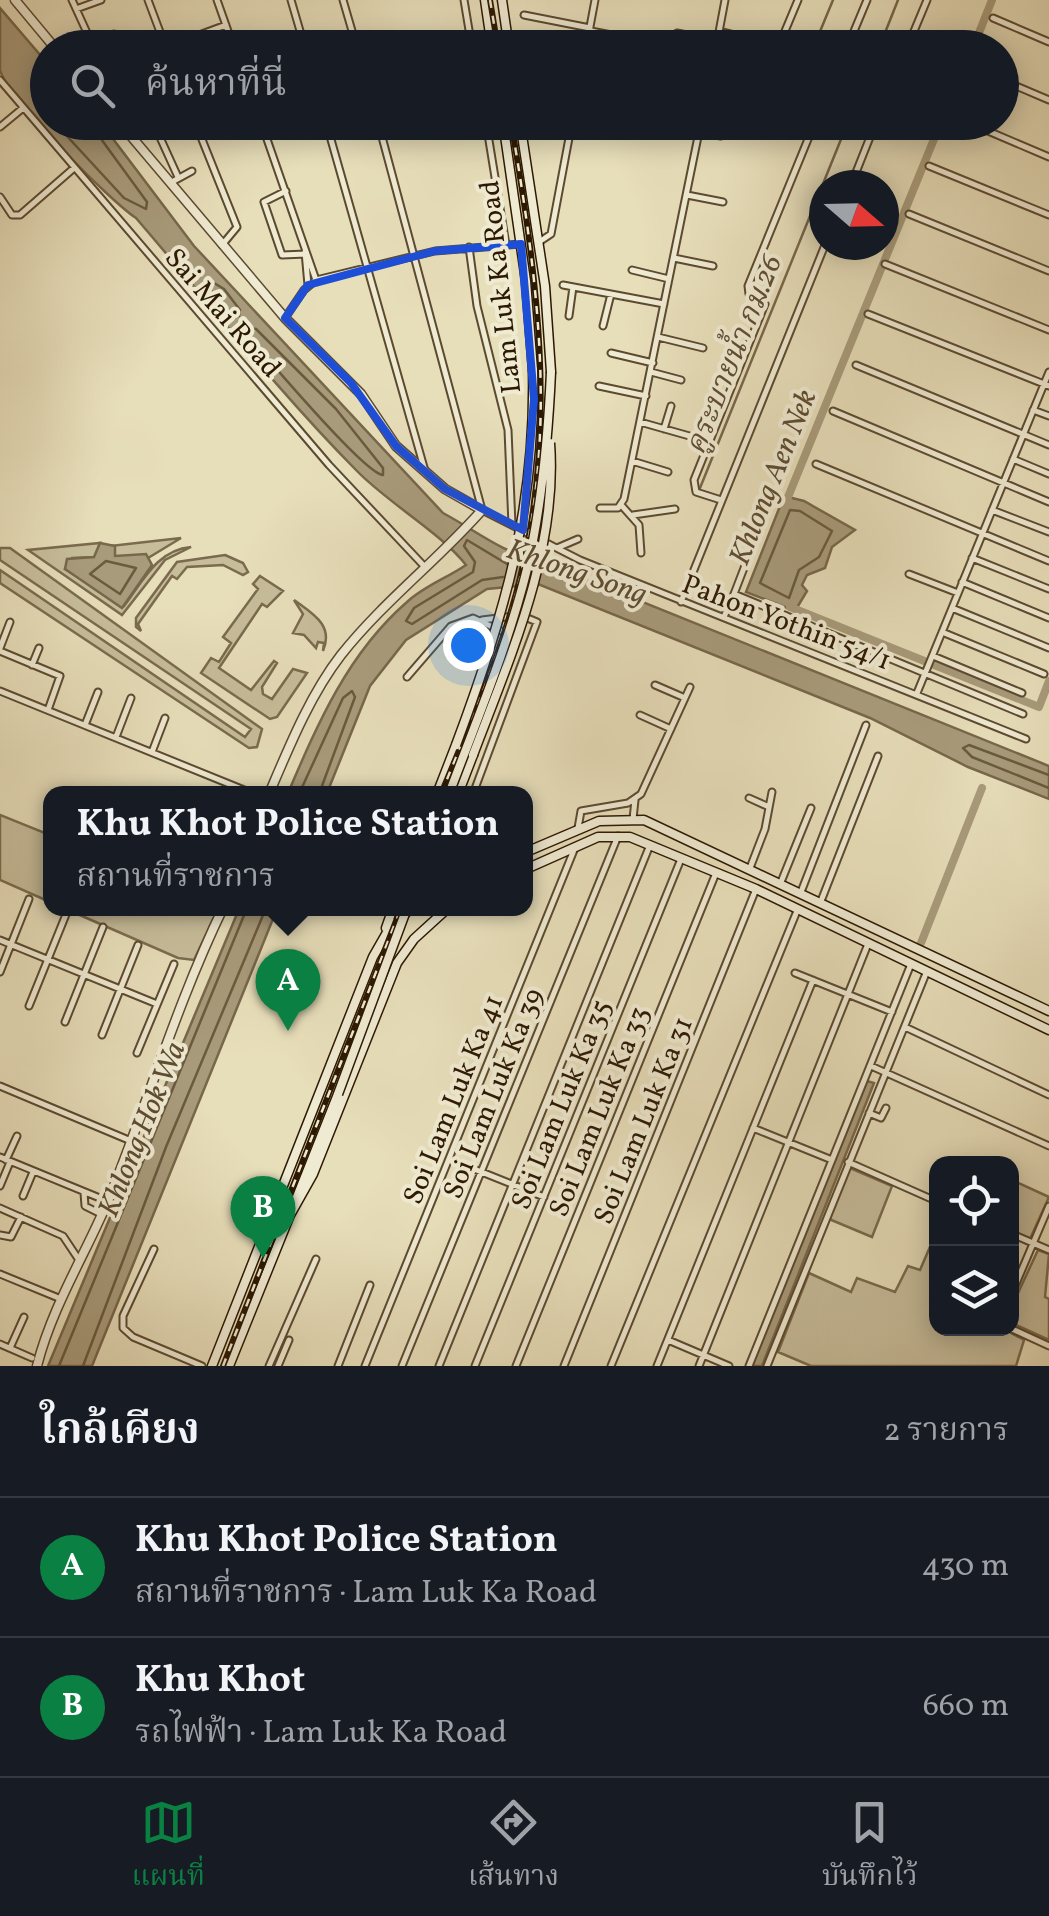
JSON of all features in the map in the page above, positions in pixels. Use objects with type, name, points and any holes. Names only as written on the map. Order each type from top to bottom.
[{"type":"main road","points":[[15,0],[40,30]]},
{"type":"main road","points":[[484,0],[489,30]]},
{"type":"main road","points":[[502,0],[506,30]]},
{"type":"main road","points":[[135,140],[174,180],[284,318],[351,382],[386,434],[445,489],[482,510],[340,657],[273,786]]},
{"type":"main road","name":"Lam Luk Ka Road","points":[[440,786],[495,641],[517,562],[530,476],[534,370],[506,140]]},
{"type":"main road","name":"Lam Luk Ka Road","points":[[452,786],[522,585],[548,424],[551,372],[539,242],[523,140]]},
{"type":"main road","points":[[461,786],[513,648],[539,553],[550,481],[548,424]]},
{"type":"main road","points":[[533,849],[610,818],[633,819],[781,882],[1049,1010]]},
{"type":"main road","points":[[533,866],[575,847],[618,835],[650,843],[756,889],[1049,1030]]},
{"type":"main road","points":[[35,1362],[107,1202],[196,965],[220,916]]},
{"type":"main road","points":[[212,1366],[391,916]]},
{"type":"main road","points":[[381,942],[402,916]]},
{"type":"main road","points":[[228,1366],[406,916]]},
{"type":"main road","points":[[290,1215],[314,1174],[397,963],[414,939],[439,916]]},
{"type":"street","points":[[72,0],[86,30]]},
{"type":"street","points":[[76,9],[101,0]]},
{"type":"street","points":[[148,0],[159,30]]},
{"type":"street","points":[[217,0],[228,30]]},
{"type":"street","points":[[291,0],[299,30]]},
{"type":"street","points":[[343,0],[352,30]]},
{"type":"street","points":[[464,0],[469,30]]},
{"type":"street","points":[[524,14],[590,30],[595,0]]},
{"type":"street","points":[[720,30],[726,0]]},
{"type":"street","points":[[785,30],[798,0]]},
{"type":"street","points":[[854,30],[867,0]]},
{"type":"street","points":[[914,30],[927,0]]},
{"type":"street","points":[[993,18],[1049,42]]},
{"type":"street","points":[[213,30],[226,25]]},
{"type":"street","name":"Sai Mai Road","points":[[0,80],[30,116]]},
{"type":"street","points":[[1019,87],[1049,100]]},
{"type":"street","points":[[0,127],[23,108]]},
{"type":"street","name":"Sai Mai Road","points":[[50,140],[329,464],[424,566]]},
{"type":"street","points":[[160,140],[174,180],[192,172]]},
{"type":"street","points":[[202,140],[238,227],[222,245]]},
{"type":"street","points":[[267,140],[316,280]]},
{"type":"street","points":[[331,140],[425,471]]},
{"type":"street","points":[[383,140],[482,510]]},
{"type":"street","points":[[489,140],[506,245]]},
{"type":"street","points":[[539,242],[551,234],[569,140]]},
{"type":"street","points":[[622,506],[697,140]]},
{"type":"street","points":[[721,500],[696,492],[694,480],[764,309],[763,300],[749,294],[748,286],[808,140]]},
{"type":"street","points":[[858,170],[869,140]]},
{"type":"street","points":[[1010,140],[1049,157]]},
{"type":"street","points":[[930,166],[1049,214]]},
{"type":"street","points":[[0,197],[12,215],[20,215],[74,168]]},
{"type":"street","points":[[286,192],[264,202],[282,255],[306,252]]},
{"type":"street","points":[[686,194],[723,202]]},
{"type":"street","points":[[909,214],[1049,271]]},
{"type":"street","points":[[284,318],[316,280],[415,256],[521,244]]},
{"type":"street","points":[[469,247],[477,306],[508,430],[512,525]]},
{"type":"street","points":[[306,252],[308,285]]},
{"type":"street","points":[[674,258],[712,266]]},
{"type":"street","points":[[681,602],[819,260]]},
{"type":"street","points":[[885,264],[1049,330]]},
{"type":"street","points":[[632,270],[669,279]]},
{"type":"street","points":[[563,285],[664,304]]},
{"type":"street","points":[[568,316],[573,286]]},
{"type":"street","points":[[604,326],[611,294]]},
{"type":"street","points":[[868,314],[1046,385]]},
{"type":"street","points":[[658,338],[703,348]]},
{"type":"street","points":[[611,353],[653,363]]},
{"type":"street","points":[[856,365],[1049,445]]},
{"type":"street","points":[[652,372],[681,380]]},
{"type":"street","points":[[917,693],[1049,372]]},
{"type":"street","points":[[600,386],[646,396]]},
{"type":"street","points":[[664,429],[670,406]]},
{"type":"street","points":[[1034,410],[1049,416]]},
{"type":"street","points":[[832,411],[1049,502]]},
{"type":"street","points":[[640,422],[693,436]]},
{"type":"street","points":[[1013,460],[1049,474]]},
{"type":"street","points":[[632,461],[668,472]]},
{"type":"street","points":[[816,464],[1049,561]]},
{"type":"street","points":[[600,508],[622,506],[633,515],[642,534],[641,553]]},
{"type":"street","points":[[633,515],[676,509]]},
{"type":"street","name":"Pahon Yothin 54/1","points":[[482,510],[681,602],[1026,739]]},
{"type":"street","points":[[992,510],[1049,532]]},
{"type":"street","points":[[558,548],[578,538]]},
{"type":"street","points":[[724,617],[749,555]]},
{"type":"street","points":[[972,558],[1049,589]]},
{"type":"street","points":[[909,574],[958,593]]},
{"type":"street","points":[[962,582],[1049,618]]},
{"type":"street","points":[[734,594],[1022,693]]},
{"type":"street","points":[[952,608],[1049,648]]},
{"type":"street","points":[[476,786],[537,622],[516,616],[482,620]]},
{"type":"street","points":[[407,677],[450,626],[473,618],[528,645]]},
{"type":"street","points":[[10,622],[0,649],[60,676],[48,710]]},
{"type":"street","points":[[942,632],[1044,674]]},
{"type":"street","points":[[32,666],[39,648]]},
{"type":"street","points":[[929,664],[1023,714]]},
{"type":"street","points":[[656,685],[685,698]]},
{"type":"street","points":[[633,819],[635,800],[690,688]]},
{"type":"street","points":[[0,691],[235,786]]},
{"type":"street","points":[[85,725],[98,692]]},
{"type":"street","points":[[116,738],[131,698]]},
{"type":"street","points":[[640,714],[671,729]]},
{"type":"street","points":[[152,752],[165,718]]},
{"type":"street","points":[[801,892],[866,725]]},
{"type":"street","points":[[821,902],[878,756]]},
{"type":"street","points":[[750,868],[772,792]]},
{"type":"street","points":[[750,798],[768,807]]},
{"type":"street","points":[[578,828],[581,811],[635,800]]},
{"type":"street","points":[[781,882],[811,808]]},
{"type":"street","name":"Soi Lam Luk Ka 39","points":[[402,1366],[618,835]]},
{"type":"street","points":[[439,1366],[650,843]]},
{"type":"street","name":"Soi Lam Luk Ka 41","points":[[365,1366],[575,847]]},
{"type":"street","name":"Soi Lam Luk Ka 35","points":[[475,1366],[682,856]]},
{"type":"street","name":"Soi Lam Luk Ka 33","points":[[516,1366],[717,872]]},
{"type":"street","name":"Soi Lam Luk Ka 31","points":[[564,1366],[756,889]]},
{"type":"street","points":[[0,972],[29,899]]},
{"type":"street","points":[[611,1366],[798,909]]},
{"type":"street","points":[[29,1006],[66,916]]},
{"type":"street","points":[[66,1022],[102,927]]},
{"type":"street","points":[[0,940],[157,1004]]},
{"type":"street","points":[[700,1366],[792,1144],[868,944]]},
{"type":"street","points":[[102,1034],[138,945]]},
{"type":"street","points":[[137,1053],[174,964]]},
{"type":"street","points":[[749,1366],[911,964]]},
{"type":"street","points":[[767,1366],[926,971]]},
{"type":"street","points":[[795,972],[892,1012]]},
{"type":"street","points":[[658,1366],[813,980]]},
{"type":"street","points":[[905,1027],[1049,1095]]},
{"type":"street","points":[[870,1066],[1049,1146]]},
{"type":"street","points":[[0,1086],[131,1141]]},
{"type":"street","points":[[868,1113],[881,1118],[886,1108]]},
{"type":"street","points":[[753,1128],[832,1160]]},
{"type":"street","points":[[0,1186],[5,1160],[17,1136]]},
{"type":"street","points":[[449,1159],[544,1198]]},
{"type":"street","points":[[5,1160],[107,1202]]},
{"type":"street","points":[[848,1162],[929,1198]]},
{"type":"street","points":[[22,1196],[33,1172]]},
{"type":"street","points":[[84,1192],[84,1206],[100,1214]]},
{"type":"street","points":[[1019,1277],[1049,1206]]},
{"type":"street","points":[[0,1208],[68,1239],[73,1256],[80,1260]]},
{"type":"street","points":[[0,1236],[11,1237],[21,1217]]},
{"type":"street","points":[[1019,1237],[1049,1250]]},
{"type":"street","points":[[154,1249],[123,1316],[123,1328],[133,1337],[202,1366]]},
{"type":"street","points":[[269,1366],[316,1260]]},
{"type":"street","points":[[0,1274],[61,1299]]},
{"type":"street","points":[[338,1366],[370,1284]]},
{"type":"street","points":[[10,1348],[24,1316]]},
{"type":"street","points":[[1019,1332],[1049,1346]]},
{"type":"street","points":[[278,1366],[289,1340]]},
{"type":"street","points":[[668,1340],[729,1366]]},
{"type":"street","points":[[0,1344],[35,1362]]},
{"type":"highlighted area","points":[[521,244],[534,399],[523,530],[445,489],[396,446],[351,383],[285,318],[308,285],[435,251]]},
{"type":"shaded area","points":[[181,538],[148,558],[115,556],[110,546]]},
{"type":"shaded area","points":[[100,543],[95,557],[72,558],[65,569],[124,606],[160,560],[191,547],[165,560],[122,615],[28,550]]},
{"type":"shaded area","points":[[0,548],[10,548],[262,729],[257,747],[249,748],[0,583],[0,570],[245,737],[251,729],[0,560]]},
{"type":"shaded area","points":[[225,555],[243,563],[248,572],[243,575],[223,565],[187,567],[177,579],[172,576],[138,624],[141,631],[136,627],[136,618],[177,562]]},
{"type":"shaded area","points":[[260,576],[283,591],[267,607],[262,604],[219,668],[251,690],[274,661],[277,663],[262,687],[263,694],[272,699],[293,669],[307,673],[277,717],[270,719],[201,673],[211,658],[219,662],[231,643],[223,637],[258,589],[253,584]]},
{"type":"shaded area","points":[[294,600],[324,627],[326,642],[323,651],[324,643],[318,642],[316,648],[304,635],[293,633],[303,614]]},
{"type":"shaded area","points":[[0,815],[43,832],[43,899],[0,880]]},
{"type":"shaded area","points":[[82,916],[215,916],[194,960],[178,958]]},
{"type":"shaded area","points":[[850,1168],[892,1186],[872,1237],[829,1219]]},
{"type":"shaded area","points":[[1019,1183],[1049,1197],[1030,1239],[1019,1234]]},
{"type":"shaded area","points":[[929,1249],[929,1336],[1017,1336],[1024,1340],[1016,1366],[811,1366],[778,1352],[809,1273],[851,1292],[857,1278],[895,1292],[908,1266],[920,1270]]},
{"type":"shaded area","points":[[1038,1250],[1049,1254],[1045,1297],[1049,1299],[1049,1340],[1019,1326],[1019,1291]]},
{"type":"water","points":[[0,8],[30,43],[30,113],[0,70]]},
{"type":"water","points":[[54,140],[114,140],[194,246],[443,513],[514,553],[1049,766],[1049,799],[968,767],[870,718],[538,584],[487,589],[406,640],[370,686],[330,786],[291,786],[323,715],[368,644],[414,596],[466,565],[443,541],[357,471],[136,218]]},
{"type":"water","points":[[784,496],[804,501],[855,530],[832,547],[825,568],[807,575],[802,585],[807,591],[795,611],[746,592]]},
{"type":"water","points":[[100,543],[115,546],[115,556],[146,554],[152,565],[122,608],[65,569],[67,559],[94,557]]},
{"type":"water","points":[[236,916],[274,916],[92,1366],[48,1366]]},
{"type":"water","points":[[867,1081],[874,1083],[762,1366],[751,1366]]},
{"type":"waterway","name":"คูระบายน้ำ กม.26","points":[[821,30],[833,0]]},
{"type":"waterway","name":"คูระบายน้ำ กม.26","points":[[886,30],[898,0]]},
{"type":"waterway","name":"Khlong Aen Nek","points":[[980,30],[992,0]]},
{"type":"waterway","name":"คูระบายน้ำ กม.26","points":[[700,488],[841,140]]},
{"type":"waterway","name":"Khlong Aen Nek","points":[[786,502],[934,140]]},
{"type":"waterway","name":"Khlong Aen Nek","points":[[790,607],[1039,707],[1049,681]]},
{"type":"waterway","points":[[921,943],[982,788]]},
{"type":"railway","points":[[490,0],[495,30]]},
{"type":"railway","points":[[444,786],[513,606],[532,521],[541,407],[540,350],[529,237],[514,140]]},
{"type":"railway","points":[[223,1366],[398,916]]},
{"type":"place","name":"Khu Khot Police Station","points":[[288,1031]]},
{"type":"place","name":"Khu Khot","points":[[263,1258]]},
{"type":"water label","name":"Khlong Song","points":[[577,571]]},
{"type":"water label","name":"Khlong Hok Wa","points":[[141,1129]]}]
